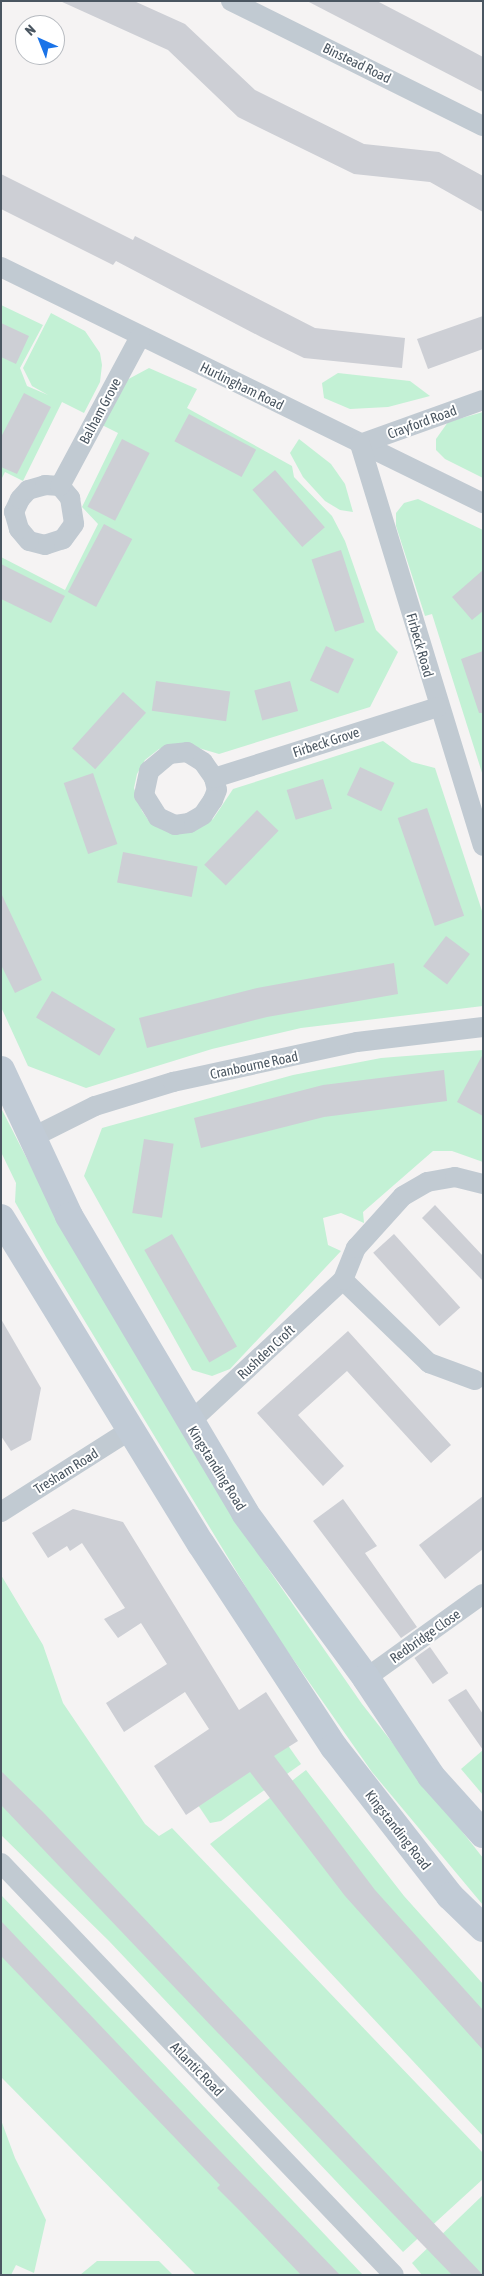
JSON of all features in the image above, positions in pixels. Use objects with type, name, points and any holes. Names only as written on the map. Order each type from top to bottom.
[{"type":"main road","name":"Kingstanding Road","points":[[1,1070],[35,1136],[69,1216],[189,1424],[245,1513],[366,1678],[431,1776],[483,1834]]},
{"type":"main road","name":"Kingstanding Road","points":[[1,1218],[130,1430],[334,1747],[450,1896],[483,1928]]},
{"type":"street","name":"Binstead Road","points":[[231,1],[483,126]]},
{"type":"street","name":"Hurlingham Road","points":[[1,267],[483,504]]},
{"type":"street","name":"Balham Grove","points":[[60,486],[140,337]]},
{"type":"street","name":"Crayford Road","points":[[360,444],[483,400]]},
{"type":"street","name":"Firbeck Road","points":[[360,444],[438,707],[483,846]]},
{"type":"street","name":"Firbeck Grove","points":[[214,778],[438,707]]},
{"type":"street","name":"Cranbourne Road","points":[[35,1136],[95,1106],[173,1082],[357,1042],[483,1027]]},
{"type":"street","name":"Rushden Croft","points":[[189,1424],[343,1280],[356,1248],[403,1196],[427,1182],[455,1177],[483,1184]]},
{"type":"street","points":[[343,1280],[429,1363],[475,1380]]},
{"type":"street","name":"Tresham Road","points":[[1,1512],[130,1430]]},
{"type":"street","name":"Redbridge Close","points":[[366,1678],[483,1594]]},
{"type":"street","name":"Atlantic Road","points":[[1,1863],[394,2275]]},
{"type":"green space","points":[[1,305],[43,325],[20,368],[27,386],[48,395],[32,386],[23,368],[51,313],[85,331],[100,353],[102,365],[100,382],[84,413],[62,402],[23,481],[5,472],[1,480]]},
{"type":"green space","points":[[149,368],[197,389],[187,408],[292,466],[294,477],[332,516],[345,541],[376,630],[398,652],[370,707],[219,754],[185,744],[159,749],[145,760],[137,774],[134,788],[142,811],[149,821],[196,829],[213,819],[233,789],[383,741],[412,762],[435,768],[483,914],[483,1006],[301,1028],[212,1049],[86,1088],[28,1066],[1,1007],[1,557],[65,590],[98,524],[82,507],[118,433],[102,425],[123,382]]},
{"type":"green space","points":[[338,373],[410,381],[430,396],[388,407],[350,409],[324,398],[322,383]]},
{"type":"green space","points":[[483,412],[483,478],[445,459],[436,450],[436,439],[448,422]]},
{"type":"green space","points":[[299,439],[331,464],[345,484],[353,512],[340,510],[325,501],[303,477],[290,453]]},
{"type":"green space","points":[[418,499],[483,530],[483,776],[432,614],[425,616],[396,526],[396,513],[404,503]]},
{"type":"green space","points":[[483,1050],[483,1162],[452,1151],[433,1151],[363,1212],[364,1223],[341,1213],[323,1218],[328,1245],[341,1251],[230,1369],[212,1376],[192,1370],[84,1176],[102,1128],[293,1075],[381,1058]]},
{"type":"green space","points":[[1,1108],[44,1192],[152,1380],[267,1567],[362,1704],[483,1858],[483,1905],[372,1772],[267,1622],[46,1257],[15,1202],[16,1183],[1,1152]]},
{"type":"green space","points":[[1,1575],[43,1645],[63,1703],[145,1824],[159,1836],[172,1828],[483,2153],[483,2179],[403,2252],[109,1941],[1,1835]]},
{"type":"green space","points":[[287,1744],[301,1764],[221,1821],[210,1823],[198,1805]]},
{"type":"green space","points":[[483,1750],[483,1795],[461,1769]]},
{"type":"green space","points":[[306,1770],[404,1896],[483,1984],[483,2136],[210,1844]]},
{"type":"green space","points":[[1,1895],[363,2275],[196,2275],[1,2077]]},
{"type":"green space","points":[[1,2120],[15,2158],[46,2220],[34,2273],[16,2265],[11,2275],[1,2275]]},
{"type":"green space","points":[[483,2195],[483,2275],[422,2275],[412,2263]]},
{"type":"green space","points":[[97,2261],[159,2261],[173,2275],[80,2275]]},
{"type":"building","points":[[60,1],[134,1],[185,24],[255,90],[364,144],[439,152],[483,176],[483,212],[430,182],[354,174],[258,127],[238,117],[168,50]]},
{"type":"building","points":[[307,1],[377,1],[483,57],[483,92]]},
{"type":"building","points":[[1,174],[133,240],[135,236],[315,328],[405,338],[402,368],[304,358],[116,261],[113,265],[1,209]]},
{"type":"building","points":[[483,316],[483,349],[428,369],[417,339]]},
{"type":"building","points":[[1,323],[29,336],[16,364],[1,357]]},
{"type":"building","points":[[24,393],[51,407],[17,474],[1,467],[1,437]]},
{"type":"building","points":[[189,414],[256,450],[242,477],[174,441]]},
{"type":"building","points":[[122,439],[150,453],[115,521],[87,507]]},
{"type":"building","points":[[275,470],[325,527],[302,547],[252,490]]},
{"type":"building","points":[[104,524],[132,539],[96,607],[68,592]]},
{"type":"building","points":[[341,550],[364,622],[335,632],[312,560]]},
{"type":"building","points":[[1,564],[65,596],[51,623],[1,599]]},
{"type":"building","points":[[483,570],[483,611],[472,620],[452,597]]},
{"type":"building","points":[[326,646],[354,659],[338,694],[310,680]]},
{"type":"building","points":[[483,651],[483,713],[479,713],[461,659]]},
{"type":"building","points":[[156,681],[230,691],[226,721],[152,711]]},
{"type":"building","points":[[290,681],[298,711],[262,721],[254,691]]},
{"type":"building","points":[[123,692],[146,713],[95,769],[72,748]]},
{"type":"building","points":[[360,767],[394,783],[381,811],[347,795]]},
{"type":"building","points":[[93,773],[117,844],[88,854],[64,783]]},
{"type":"building","points":[[323,779],[332,809],[296,820],[287,790]]},
{"type":"building","points":[[427,808],[464,916],[435,926],[398,818]]},
{"type":"building","points":[[257,810],[279,831],[226,886],[204,865]]},
{"type":"building","points":[[123,852],[198,867],[192,897],[117,882]]},
{"type":"building","points":[[1,893],[42,980],[15,993],[1,965]]},
{"type":"building","points":[[446,936],[470,954],[447,984],[423,966]]},
{"type":"building","points":[[394,963],[398,994],[267,1017],[147,1048],[139,1018],[257,988]]},
{"type":"building","points":[[52,991],[115,1029],[99,1056],[36,1018]]},
{"type":"building","points":[[483,1054],[483,1116],[457,1102]]},
{"type":"building","points":[[444,1070],[447,1101],[324,1117],[201,1148],[194,1118],[323,1085]]},
{"type":"building","points":[[144,1139],[174,1144],[162,1218],[132,1213]]},
{"type":"building","points":[[435,1205],[483,1256],[483,1281],[422,1218]]},
{"type":"building","points":[[172,1234],[237,1347],[209,1363],[144,1250]]},
{"type":"building","points":[[394,1234],[460,1308],[439,1326],[373,1253]]},
{"type":"building","points":[[1,1319],[41,1388],[31,1440],[11,1451],[1,1436]]},
{"type":"building","points":[[348,1331],[451,1445],[431,1463],[347,1371],[298,1415],[344,1466],[323,1486],[257,1413]]},
{"type":"building","points":[[483,1496],[483,1549],[445,1579],[419,1545]]},
{"type":"building","points":[[343,1499],[377,1546],[365,1553],[417,1627],[401,1638],[313,1521]]},
{"type":"building","points":[[73,1509],[123,1522],[239,1710],[266,1692],[298,1741],[274,1756],[375,1890],[483,2010],[483,2050],[345,1896],[250,1772],[186,1815],[154,1766],[209,1729],[185,1692],[124,1732],[106,1703],[167,1664],[141,1623],[118,1638],[104,1619],[125,1608],[82,1543],[70,1551],[67,1546],[48,1558],[32,1533]]},
{"type":"building","points":[[430,1647],[448,1673],[433,1684],[414,1658]]},
{"type":"building","points":[[466,1689],[483,1714],[483,1750],[448,1700]]},
{"type":"building","points":[[1,1771],[43,1812],[483,2275],[452,2275],[217,2032],[1,1805]]},
{"type":"building","points":[[1,1921],[340,2275],[301,2275],[217,2188],[220,2185],[1,1956]]}]
